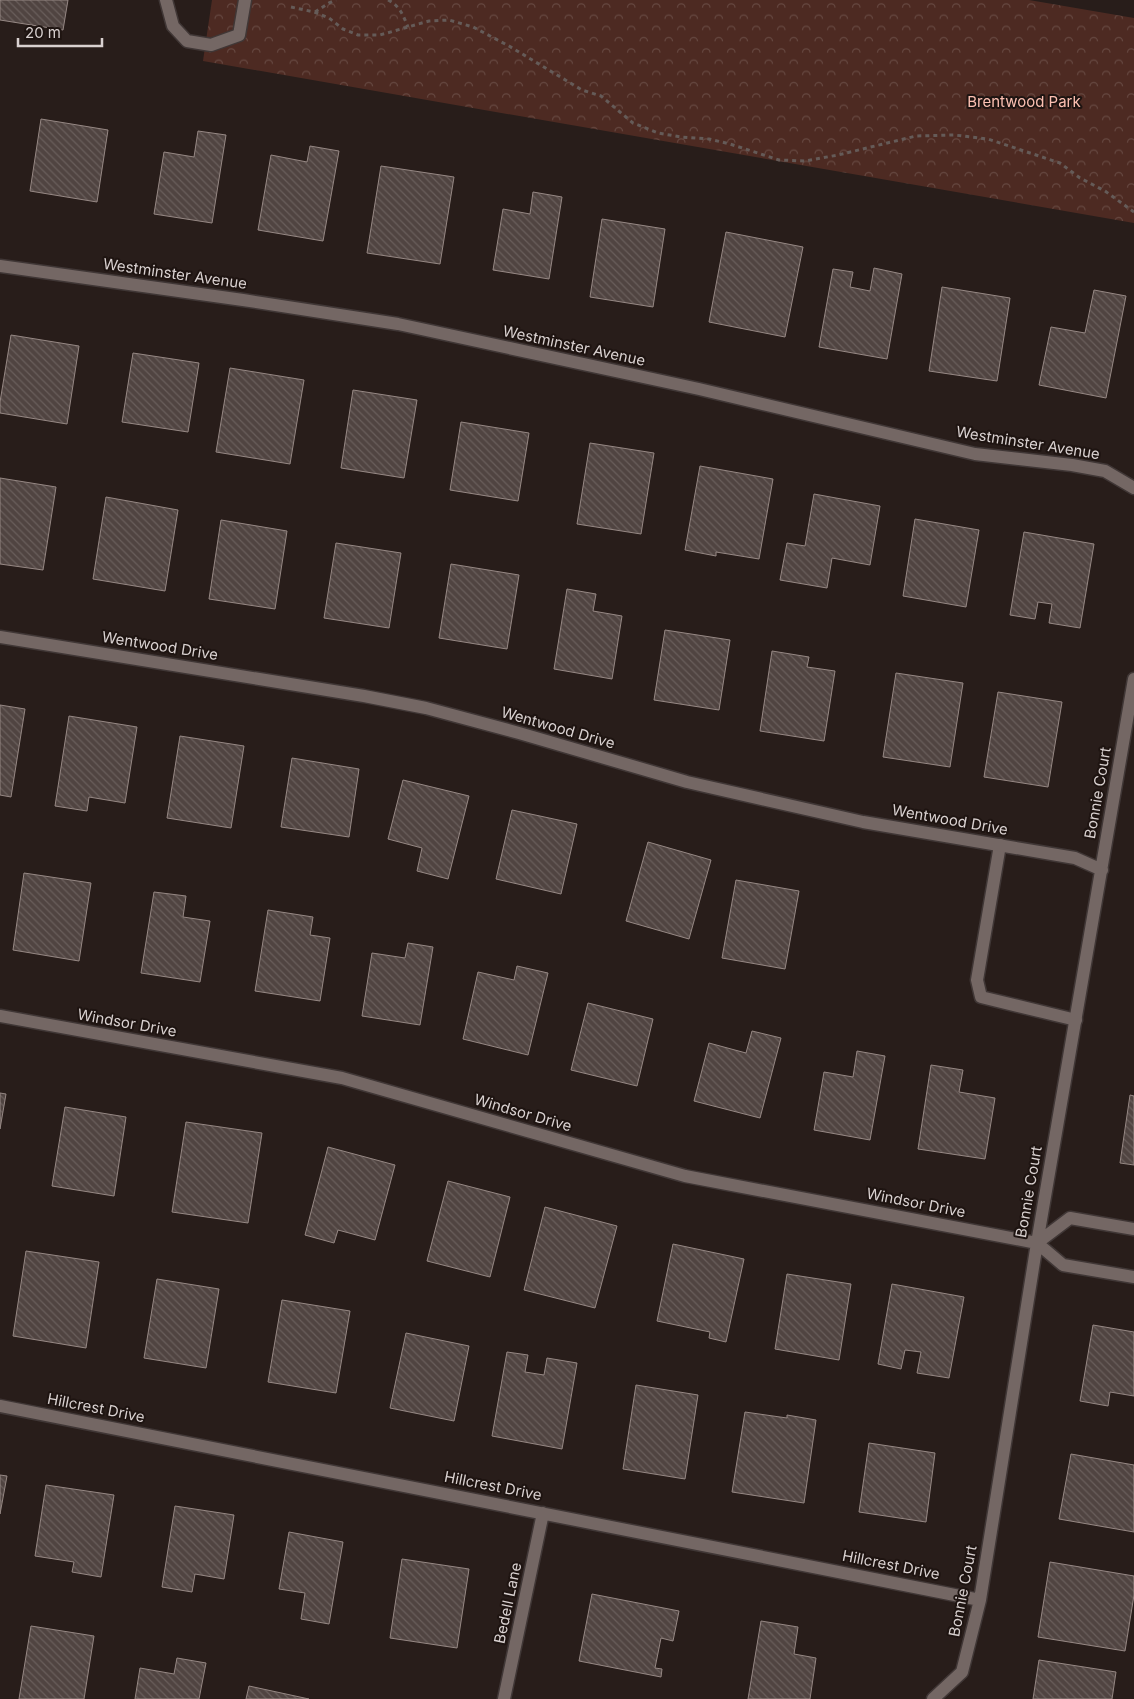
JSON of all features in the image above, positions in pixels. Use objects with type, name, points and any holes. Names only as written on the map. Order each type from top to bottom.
[{"type":"street","points":[[166,0],[173,26],[187,41],[211,45],[239,35],[245,0]]},
{"type":"street","name":"Westminster Avenue","points":[[0,266],[398,324],[699,389],[975,454],[1072,465],[1104,471],[1134,488]]},
{"type":"street","name":"Wentwood Drive","points":[[0,637],[364,696],[426,708],[687,782],[863,822],[1075,858],[1102,870]]},
{"type":"street","name":"Bonnie Court","points":[[933,1699],[962,1672],[980,1600],[1037,1243],[1134,679]]},
{"type":"street","points":[[1000,845],[977,980],[981,997],[1076,1020]]},
{"type":"street","name":"Windsor Drive","points":[[0,1016],[342,1078],[684,1176],[1037,1243],[1063,1265],[1134,1277]]},
{"type":"street","points":[[1037,1243],[1070,1218],[1134,1229]]},
{"type":"street","name":"Hillcrest Drive","points":[[0,1406],[980,1600]]},
{"type":"street","name":"Bedell Lane","points":[[504,1699],[543,1513]]},
{"type":"path","points":[[314,12],[329,2],[336,0]]},
{"type":"path","points":[[388,0],[396,4],[403,13],[408,27]]},
{"type":"path","points":[[291,7],[314,12],[329,18],[343,29],[358,35],[380,35],[430,21],[449,20],[473,27],[509,46],[582,90],[600,96],[633,123],[658,133],[716,141],[779,160],[805,161],[916,136],[954,135],[988,139],[1060,163],[1134,212]]},
{"type":"green space","name":"Brentwood Park","points":[[212,0],[1029,0],[1134,18],[1134,223],[203,61]]},
{"type":"building","points":[[0,0],[68,0],[63,30],[0,20]]},
{"type":"building","points":[[41,119],[108,130],[97,202],[30,191]]},
{"type":"building","points":[[198,131],[226,135],[212,223],[154,214],[164,152],[194,157]]},
{"type":"building","points":[[310,146],[339,151],[323,241],[258,230],[271,155],[307,162]]},
{"type":"building","points":[[381,166],[454,177],[440,264],[367,253]]},
{"type":"building","points":[[533,192],[562,197],[549,279],[493,270],[503,209],[530,214]]},
{"type":"building","points":[[602,219],[665,229],[653,307],[590,297]]},
{"type":"building","points":[[726,232],[803,247],[785,337],[709,322]]},
{"type":"building","points":[[874,268],[902,274],[887,359],[819,347],[833,269],[853,272],[850,287],[870,291]]},
{"type":"building","points":[[942,287],[1010,298],[997,381],[929,371]]},
{"type":"building","points":[[1094,290],[1126,296],[1106,398],[1039,385],[1051,327],[1085,333]]},
{"type":"building","points":[[11,335],[79,346],[67,424],[0,413],[0,402]]},
{"type":"building","points":[[133,353],[199,363],[188,432],[122,422]]},
{"type":"building","points":[[230,368],[304,380],[290,464],[216,452]]},
{"type":"building","points":[[353,390],[417,400],[404,478],[341,468]]},
{"type":"building","points":[[461,422],[529,433],[518,501],[450,490]]},
{"type":"building","points":[[590,443],[654,453],[641,534],[577,524]]},
{"type":"building","points":[[700,466],[773,479],[759,559],[716,552],[716,556],[685,550]]},
{"type":"building","points":[[0,478],[56,487],[43,570],[0,564]]},
{"type":"building","points":[[814,494],[880,506],[870,565],[832,558],[827,588],[780,580],[787,543],[805,546]]},
{"type":"building","points":[[106,497],[178,510],[165,591],[93,579]]},
{"type":"building","points":[[915,519],[979,530],[966,607],[903,596]]},
{"type":"building","points":[[221,520],[287,531],[275,609],[209,599]]},
{"type":"building","points":[[1024,532],[1094,544],[1080,628],[1049,623],[1052,604],[1038,602],[1035,619],[1010,615]]},
{"type":"building","points":[[336,543],[401,553],[389,628],[324,618]]},
{"type":"building","points":[[451,564],[519,575],[507,649],[439,638]]},
{"type":"building","points":[[567,589],[596,594],[593,611],[622,616],[612,679],[554,669]]},
{"type":"building","points":[[665,630],[730,640],[719,710],[654,700]]},
{"type":"building","points":[[772,651],[809,657],[807,667],[835,671],[824,741],[760,731]]},
{"type":"building","points":[[896,673],[963,683],[950,767],[883,757]]},
{"type":"building","points":[[998,692],[1062,702],[1048,787],[984,777]]},
{"type":"building","points":[[0,705],[25,709],[11,797],[0,795]]},
{"type":"building","points":[[69,716],[137,727],[125,803],[89,797],[87,811],[55,806]]},
{"type":"building","points":[[180,736],[244,746],[231,828],[167,818]]},
{"type":"building","points":[[292,758],[359,769],[349,837],[281,827]]},
{"type":"building","points":[[403,780],[469,796],[448,879],[417,871],[422,848],[388,839]]},
{"type":"building","points":[[512,810],[577,824],[561,894],[496,879]]},
{"type":"building","points":[[648,842],[711,860],[689,939],[626,921]]},
{"type":"building","points":[[24,873],[91,883],[79,961],[13,950]]},
{"type":"building","points":[[736,880],[799,891],[785,969],[722,958]]},
{"type":"building","points":[[154,892],[186,896],[183,917],[210,921],[200,982],[141,973]]},
{"type":"building","points":[[268,910],[313,917],[310,935],[330,938],[320,1001],[255,991]]},
{"type":"building","points":[[408,943],[433,947],[420,1025],[362,1016],[372,953],[405,958]]},
{"type":"building","points":[[517,966],[548,973],[528,1055],[463,1039],[478,972],[514,980]]},
{"type":"building","points":[[588,1003],[653,1019],[637,1086],[571,1070]]},
{"type":"building","points":[[752,1031],[781,1038],[760,1118],[694,1101],[709,1043],[746,1053]]},
{"type":"building","points":[[857,1051],[885,1056],[870,1140],[814,1130],[824,1072],[853,1077]]},
{"type":"building","points":[[931,1065],[963,1070],[959,1092],[995,1098],[985,1159],[918,1149]]},
{"type":"building","points":[[0,1093],[6,1094],[0,1129]]},
{"type":"building","points":[[1130,1095],[1134,1096],[1134,1165],[1120,1163]]},
{"type":"building","points":[[65,1107],[126,1117],[114,1196],[52,1186]]},
{"type":"building","points":[[186,1122],[262,1133],[248,1223],[172,1212]]},
{"type":"building","points":[[328,1147],[395,1165],[375,1240],[338,1230],[334,1243],[305,1235]]},
{"type":"building","points":[[448,1181],[510,1197],[490,1277],[427,1261]]},
{"type":"building","points":[[545,1207],[617,1226],[595,1308],[524,1290]]},
{"type":"building","points":[[673,1244],[744,1259],[726,1342],[709,1338],[710,1332],[657,1321]]},
{"type":"building","points":[[26,1251],[99,1262],[86,1348],[13,1336]]},
{"type":"building","points":[[787,1274],[851,1284],[839,1360],[775,1349]]},
{"type":"building","points":[[157,1279],[219,1289],[206,1368],[144,1358]]},
{"type":"building","points":[[892,1284],[964,1297],[949,1378],[917,1373],[921,1352],[905,1350],[901,1369],[878,1364]]},
{"type":"building","points":[[282,1300],[350,1311],[336,1393],[268,1382]]},
{"type":"building","points":[[1093,1325],[1134,1332],[1134,1396],[1110,1392],[1108,1406],[1080,1401]]},
{"type":"building","points":[[406,1333],[469,1346],[454,1421],[390,1408]]},
{"type":"building","points":[[507,1352],[528,1355],[525,1372],[544,1375],[547,1358],[577,1363],[562,1449],[492,1436]]},
{"type":"building","points":[[636,1385],[698,1395],[685,1479],[623,1469]]},
{"type":"building","points":[[745,1412],[787,1418],[787,1415],[816,1420],[804,1503],[732,1492]]},
{"type":"building","points":[[869,1443],[935,1453],[926,1522],[859,1512]]},
{"type":"building","points":[[1071,1454],[1134,1465],[1134,1532],[1059,1519]]},
{"type":"building","points":[[0,1475],[7,1476],[0,1514]]},
{"type":"building","points":[[46,1485],[114,1495],[101,1577],[72,1572],[74,1562],[35,1556]]},
{"type":"building","points":[[175,1506],[234,1515],[224,1579],[195,1574],[192,1592],[162,1587]]},
{"type":"building","points":[[289,1532],[343,1542],[329,1624],[301,1619],[305,1593],[279,1589]]},
{"type":"building","points":[[402,1559],[469,1569],[457,1648],[390,1638]]},
{"type":"building","points":[[1050,1562],[1134,1576],[1134,1595],[1125,1651],[1038,1637]]},
{"type":"building","points":[[592,1594],[679,1611],[673,1641],[661,1638],[655,1668],[662,1669],[661,1677],[579,1661]]},
{"type":"building","points":[[761,1621],[798,1627],[794,1654],[816,1658],[810,1699],[748,1699]]},
{"type":"building","points":[[31,1626],[94,1636],[84,1699],[19,1699]]},
{"type":"building","points":[[177,1658],[206,1663],[199,1699],[135,1699],[140,1668],[174,1674]]},
{"type":"building","points":[[1039,1660],[1116,1672],[1112,1699],[1033,1699]]},
{"type":"building","points":[[249,1686],[309,1699],[246,1699]]}]
